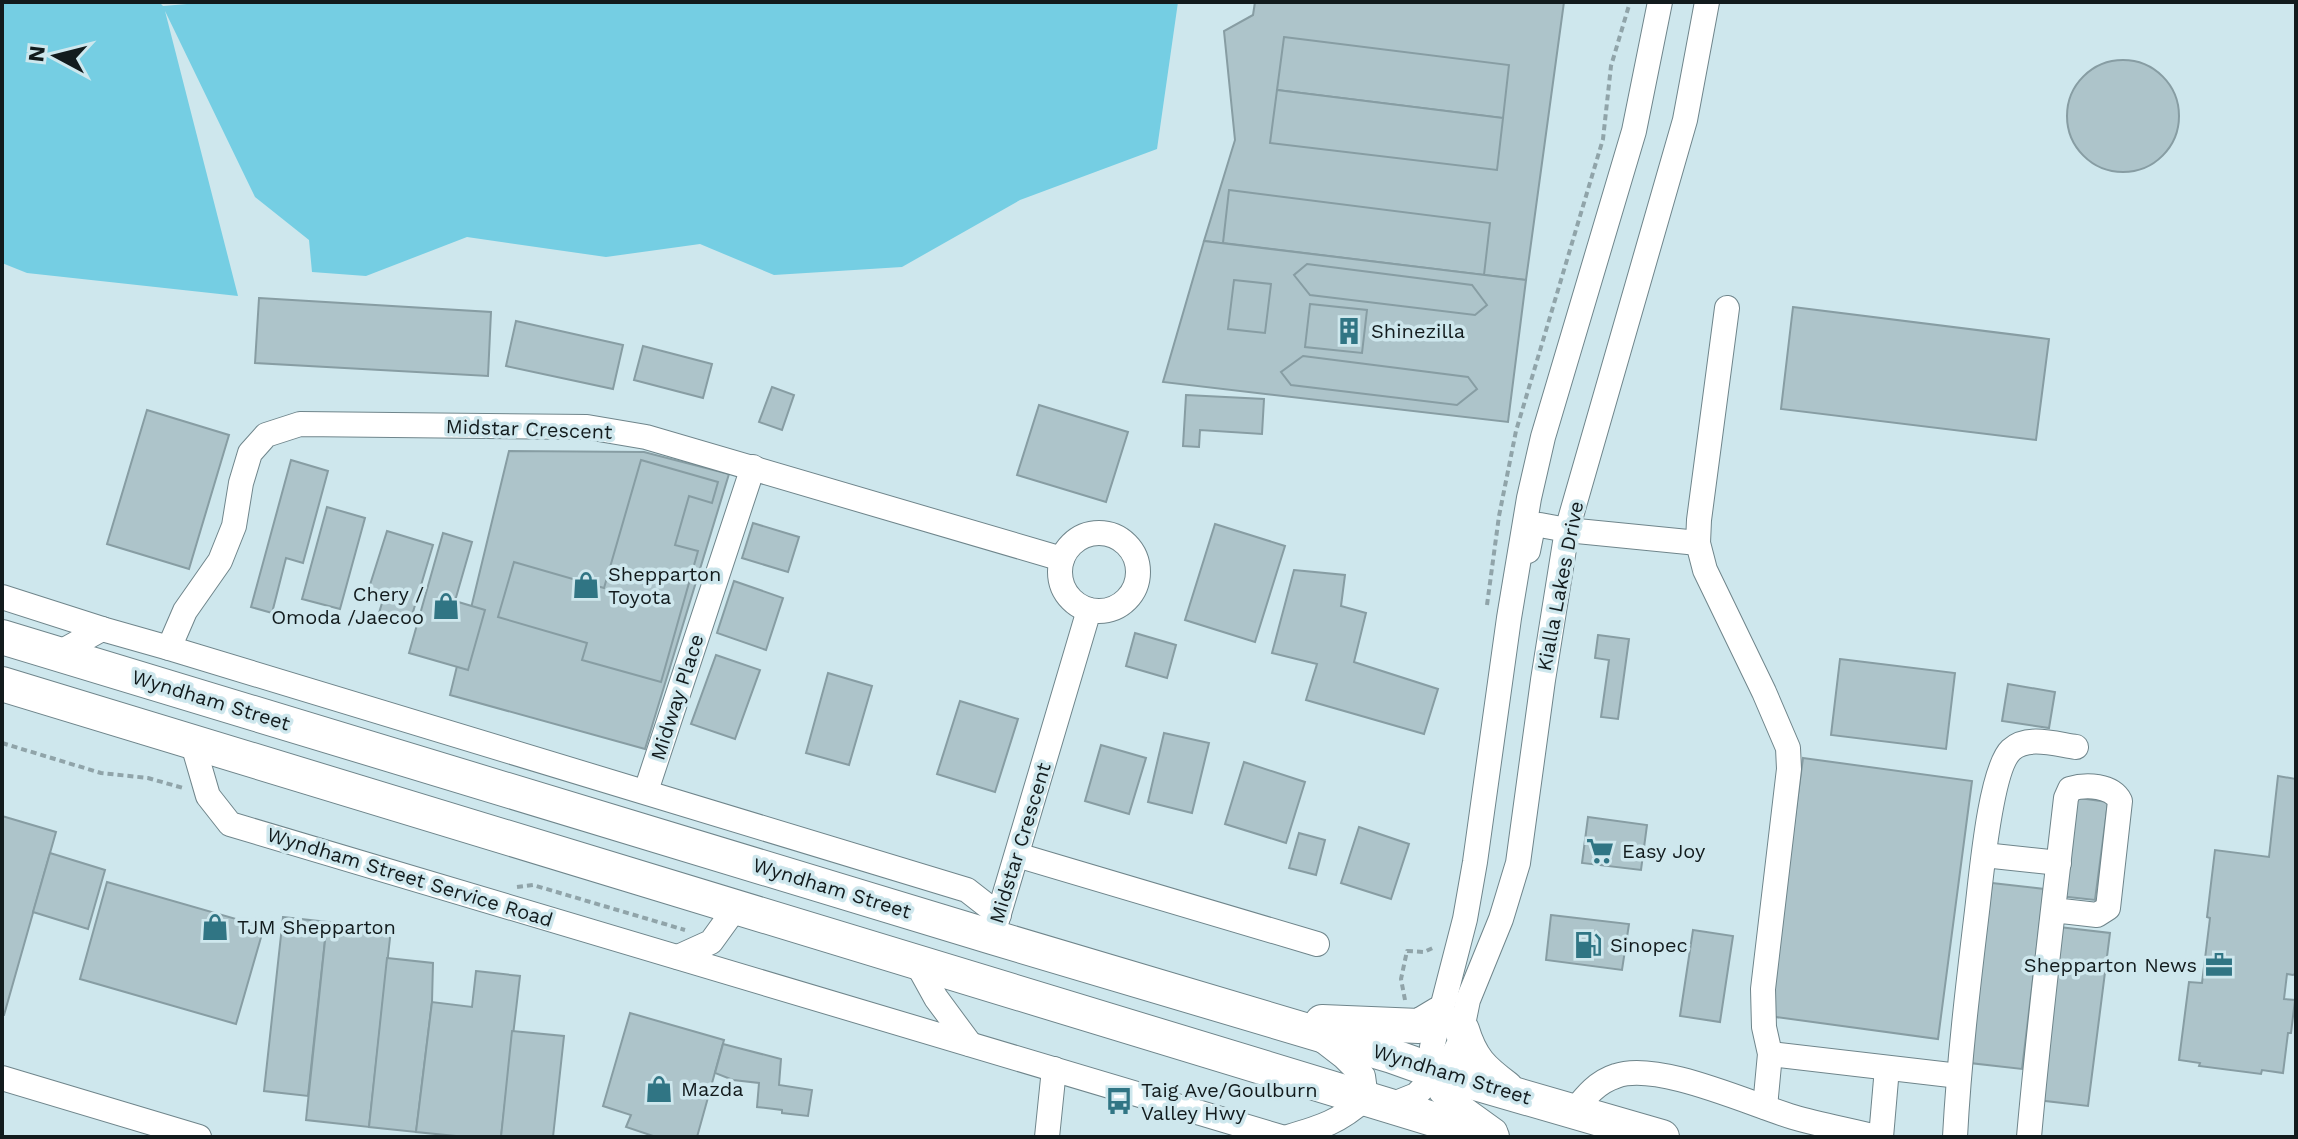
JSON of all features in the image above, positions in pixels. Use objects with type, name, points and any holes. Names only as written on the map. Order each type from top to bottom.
[{"type":"highway","name":"Wyndham Street","points":[[2,637],[777,872],[996,926],[1310,1032],[1513,1093],[1577,1124],[1662,1137]]},
{"type":"highway","points":[[2,684],[1492,1137]]},
{"type":"highway","points":[[2,702],[126,736],[190,741]]},
{"type":"highway","points":[[737,906],[738,860]]},
{"type":"highway","points":[[777,872],[778,919]]},
{"type":"highway","points":[[1273,1020],[1419,1026],[1450,1022],[1481,1069],[1513,1093]]},
{"type":"street","name":"Kialla Lakes Drive","points":[[1450,1022],[1529,498],[1543,437],[1634,131],[1660,2]]},
{"type":"street","name":"Kialla Lakes Drive","points":[[1503,1137],[1441,1092],[1432,1047],[1468,1000],[1501,919],[1518,863],[1567,530],[1685,120],[1707,2]]},
{"type":"street","points":[[1727,308],[1698,543],[1705,570],[1788,748],[1789,769],[1763,989],[1764,1027],[1770,1054],[1765,1107]]},
{"type":"street","name":"Midstar Crescent","points":[[169,648],[185,611],[220,561],[234,526],[250,453],[266,435],[300,424],[587,427],[646,437],[1062,559]]},
{"type":"street","name":"Midway Place","points":[[646,791],[753,467]]},
{"type":"street","points":[[1509,618],[1524,571],[1532,531],[1540,525],[1698,543]]},
{"type":"street","points":[[1092,533],[1113,535],[1134,552],[1139,565],[1138,582],[1122,604],[1110,610],[1089,610],[1077,605],[1067,595],[1061,583],[1062,559],[1079,538],[1092,533]]},
{"type":"street","points":[[2,597],[967,890],[996,926]]},
{"type":"street","name":"Midstar Crescent","points":[[996,926],[1089,610]]},
{"type":"street","points":[[57,654],[102,629]]},
{"type":"street","name":"Wyndham Street Service Road","points":[[190,741],[208,796],[230,824],[1281,1137]]},
{"type":"street","points":[[1955,1137],[1959,1076],[1990,808],[2005,758],[2023,742],[2076,747]]},
{"type":"street","points":[[538,759],[576,810]]},
{"type":"street","points":[[2029,1137],[2053,910],[2066,798],[2070,789],[2080,787],[2110,790],[2120,801],[2108,908],[2097,915],[2053,910]]},
{"type":"street","points":[[777,872],[809,841]]},
{"type":"street","points":[[1984,855],[2059,863]]},
{"type":"street","points":[[967,890],[1013,866],[1317,944]]},
{"type":"street","points":[[1473,875],[1512,881]]},
{"type":"street","points":[[678,957],[711,942],[737,906]]},
{"type":"street","points":[[915,960],[936,998],[970,1044]]},
{"type":"street","points":[[1310,1032],[1344,1057],[1363,1076],[1379,1102]]},
{"type":"street","points":[[1770,1054],[1959,1076]]},
{"type":"street","points":[[1577,1124],[1594,1087],[1617,1075],[1649,1072],[1730,1094],[1793,1117],[1878,1137],[1887,1068]]},
{"type":"street","points":[[1047,1137],[1054,1069]]},
{"type":"street","points":[[1288,1137],[1328,1125],[1379,1102],[1416,1095],[1437,1072]]},
{"type":"street","points":[[2,1078],[199,1137]]},
{"type":"shaded area","points":[[2,2],[159,2],[163,6],[211,2],[1178,2],[1157,149],[1020,200],[902,267],[774,275],[700,244],[606,257],[467,237],[366,276],[312,272],[309,240],[255,197],[165,11],[238,296],[27,273],[2,263]]},
{"type":"building","points":[[1255,2],[1564,2],[1526,280],[1204,241],[1235,140],[1224,31],[1253,15]]},
{"type":"building","points":[[1284,37],[1509,65],[1503,118],[1277,90]]},
{"type":"building","points":[[2123,60],[2144,64],[2162,77],[2175,95],[2179,116],[2175,137],[2162,155],[2144,168],[2123,172],[2102,168],[2084,155],[2071,137],[2067,116],[2071,95],[2084,77],[2102,64]]},
{"type":"building","points":[[1277,90],[1503,118],[1497,170],[1270,143]]},
{"type":"building","points":[[1229,190],[1490,223],[1484,275],[1223,243]]},
{"type":"building","name":"Shinezilla","points":[[1204,241],[1526,280],[1508,422],[1163,382]]},
{"type":"building","points":[[1307,264],[1472,285],[1487,305],[1475,315],[1310,295],[1294,275]]},
{"type":"building","points":[[1234,280],[1271,284],[1265,333],[1228,329]]},
{"type":"building","points":[[259,298],[491,312],[488,376],[255,363]]},
{"type":"building","points":[[1310,304],[1367,310],[1362,353],[1305,347]]},
{"type":"building","points":[[1793,307],[2049,339],[2036,440],[1781,409]]},
{"type":"building","points":[[516,321],[623,345],[613,389],[506,366]]},
{"type":"building","points":[[643,346],[712,364],[703,398],[634,380]]},
{"type":"building","points":[[1303,356],[1468,377],[1477,389],[1457,405],[1291,385],[1281,372]]},
{"type":"building","points":[[772,387],[794,395],[782,430],[759,422]]},
{"type":"building","points":[[1186,395],[1264,399],[1262,434],[1200,430],[1199,447],[1183,446]]},
{"type":"building","points":[[1039,405],[1128,432],[1106,502],[1017,475]]},
{"type":"building","points":[[147,410],[229,435],[189,569],[107,544]]},
{"type":"building","name":"Shepparton Toyota","points":[[509,451],[644,452],[729,474],[645,749],[450,695]]},
{"type":"building","points":[[291,460],[328,471],[303,563],[286,558],[272,613],[251,607]]},
{"type":"building","points":[[641,460],[718,482],[712,503],[689,496],[675,545],[698,551],[661,682],[582,660],[587,643],[498,617],[514,562],[604,588]]},
{"type":"building","points":[[327,507],[365,518],[340,609],[302,599]]},
{"type":"building","points":[[753,523],[799,537],[788,572],[742,558]]},
{"type":"building","points":[[1215,524],[1285,546],[1255,642],[1185,620]]},
{"type":"building","points":[[387,531],[433,545],[410,622],[379,613],[385,593],[369,588]]},
{"type":"building","name":"Chery / Omoda /Jaecoo","points":[[443,533],[472,542],[455,601],[485,610],[468,670],[409,653]]},
{"type":"building","points":[[1294,570],[1345,575],[1341,606],[1366,613],[1354,662],[1438,689],[1424,734],[1306,700],[1317,664],[1272,653]]},
{"type":"building","points":[[734,581],[783,598],[766,650],[717,633]]},
{"type":"building","points":[[1135,633],[1176,645],[1167,678],[1126,666]]},
{"type":"building","points":[[1598,635],[1629,639],[1618,719],[1601,717],[1609,660],[1595,658]]},
{"type":"building","points":[[716,655],[760,670],[735,739],[691,724]]},
{"type":"building","points":[[1840,659],[1955,673],[1946,749],[1831,735]]},
{"type":"building","points":[[828,673],[872,686],[849,765],[806,753]]},
{"type":"building","points":[[2008,684],[2055,692],[2049,728],[2002,721]]},
{"type":"building","points":[[960,701],[1018,719],[995,792],[937,774]]},
{"type":"building","points":[[1164,733],[1209,743],[1192,813],[1148,802]]},
{"type":"building","points":[[1101,745],[1146,758],[1129,814],[1085,801]]},
{"type":"building","points":[[1803,758],[1972,781],[1938,1039],[1768,1016]]},
{"type":"building","points":[[1244,762],[1305,782],[1286,843],[1225,824]]},
{"type":"building","name":"Shepparton News","points":[[2278,776],[2296,779],[2296,973],[2287,974],[2284,999],[2295,1000],[2283,1073],[2262,1070],[2261,1074],[2199,1066],[2200,1063],[2179,1060],[2189,982],[2202,983],[2215,850],[2269,857]]},
{"type":"building","points":[[2072,797],[2108,802],[2095,900],[2059,896]]},
{"type":"building","points":[[2,816],[56,832],[4,1015],[2,1015]]},
{"type":"building","points":[[1588,817],[1647,825],[1641,870],[1582,863]]},
{"type":"building","points":[[1359,827],[1409,844],[1391,899],[1341,883]]},
{"type":"building","points":[[1299,833],[1325,840],[1316,875],[1289,868]]},
{"type":"building","points":[[50,853],[105,870],[88,929],[33,912]]},
{"type":"building","points":[[107,882],[264,927],[236,1024],[80,979]]},
{"type":"building","points":[[1992,883],[2044,889],[2022,1069],[1970,1063]]},
{"type":"building","points":[[1551,915],[1629,924],[1622,970],[1546,960]]},
{"type":"building","points":[[283,917],[327,922],[308,1096],[264,1091]]},
{"type":"building","points":[[327,922],[391,929],[369,1127],[306,1120]]},
{"type":"building","points":[[2059,927],[2110,933],[2088,1106],[2037,1100]]},
{"type":"building","points":[[1693,930],[1733,936],[1720,1022],[1680,1016]]},
{"type":"building","points":[[387,958],[433,963],[432,1002],[416,1132],[369,1127]]},
{"type":"building","points":[[476,971],[520,976],[501,1137],[416,1132],[432,1002],[472,1007]]},
{"type":"building","name":"Mazda","points":[[630,1013],[724,1040],[697,1137],[656,1137],[626,1127],[631,1115],[603,1106]]},
{"type":"building","points":[[512,1031],[564,1036],[553,1137],[501,1137]]},
{"type":"building","points":[[723,1044],[781,1059],[779,1085],[812,1090],[808,1116],[757,1107],[759,1083],[733,1080],[715,1073]]},
{"type":"place","name":"Shinezilla","points":[[1349,331]]},
{"type":"place","name":"Shepparton Toyota","points":[[586,585]]},
{"type":"place","name":"Chery / Omoda /Jaecoo","points":[[446,606]]},
{"type":"place","name":"Easy Joy","points":[[1600,851]]},
{"type":"place","name":"TJM Shepparton","points":[[215,927]]},
{"type":"place","name":"Sinopec","points":[[1588,945]]},
{"type":"place","name":"Shepparton News","points":[[2219,965]]},
{"type":"place","name":"Mazda","points":[[659,1089]]},
{"type":"place","name":"Taig Ave/Goulburn Valley Hwy","points":[[1119,1101]]}]
